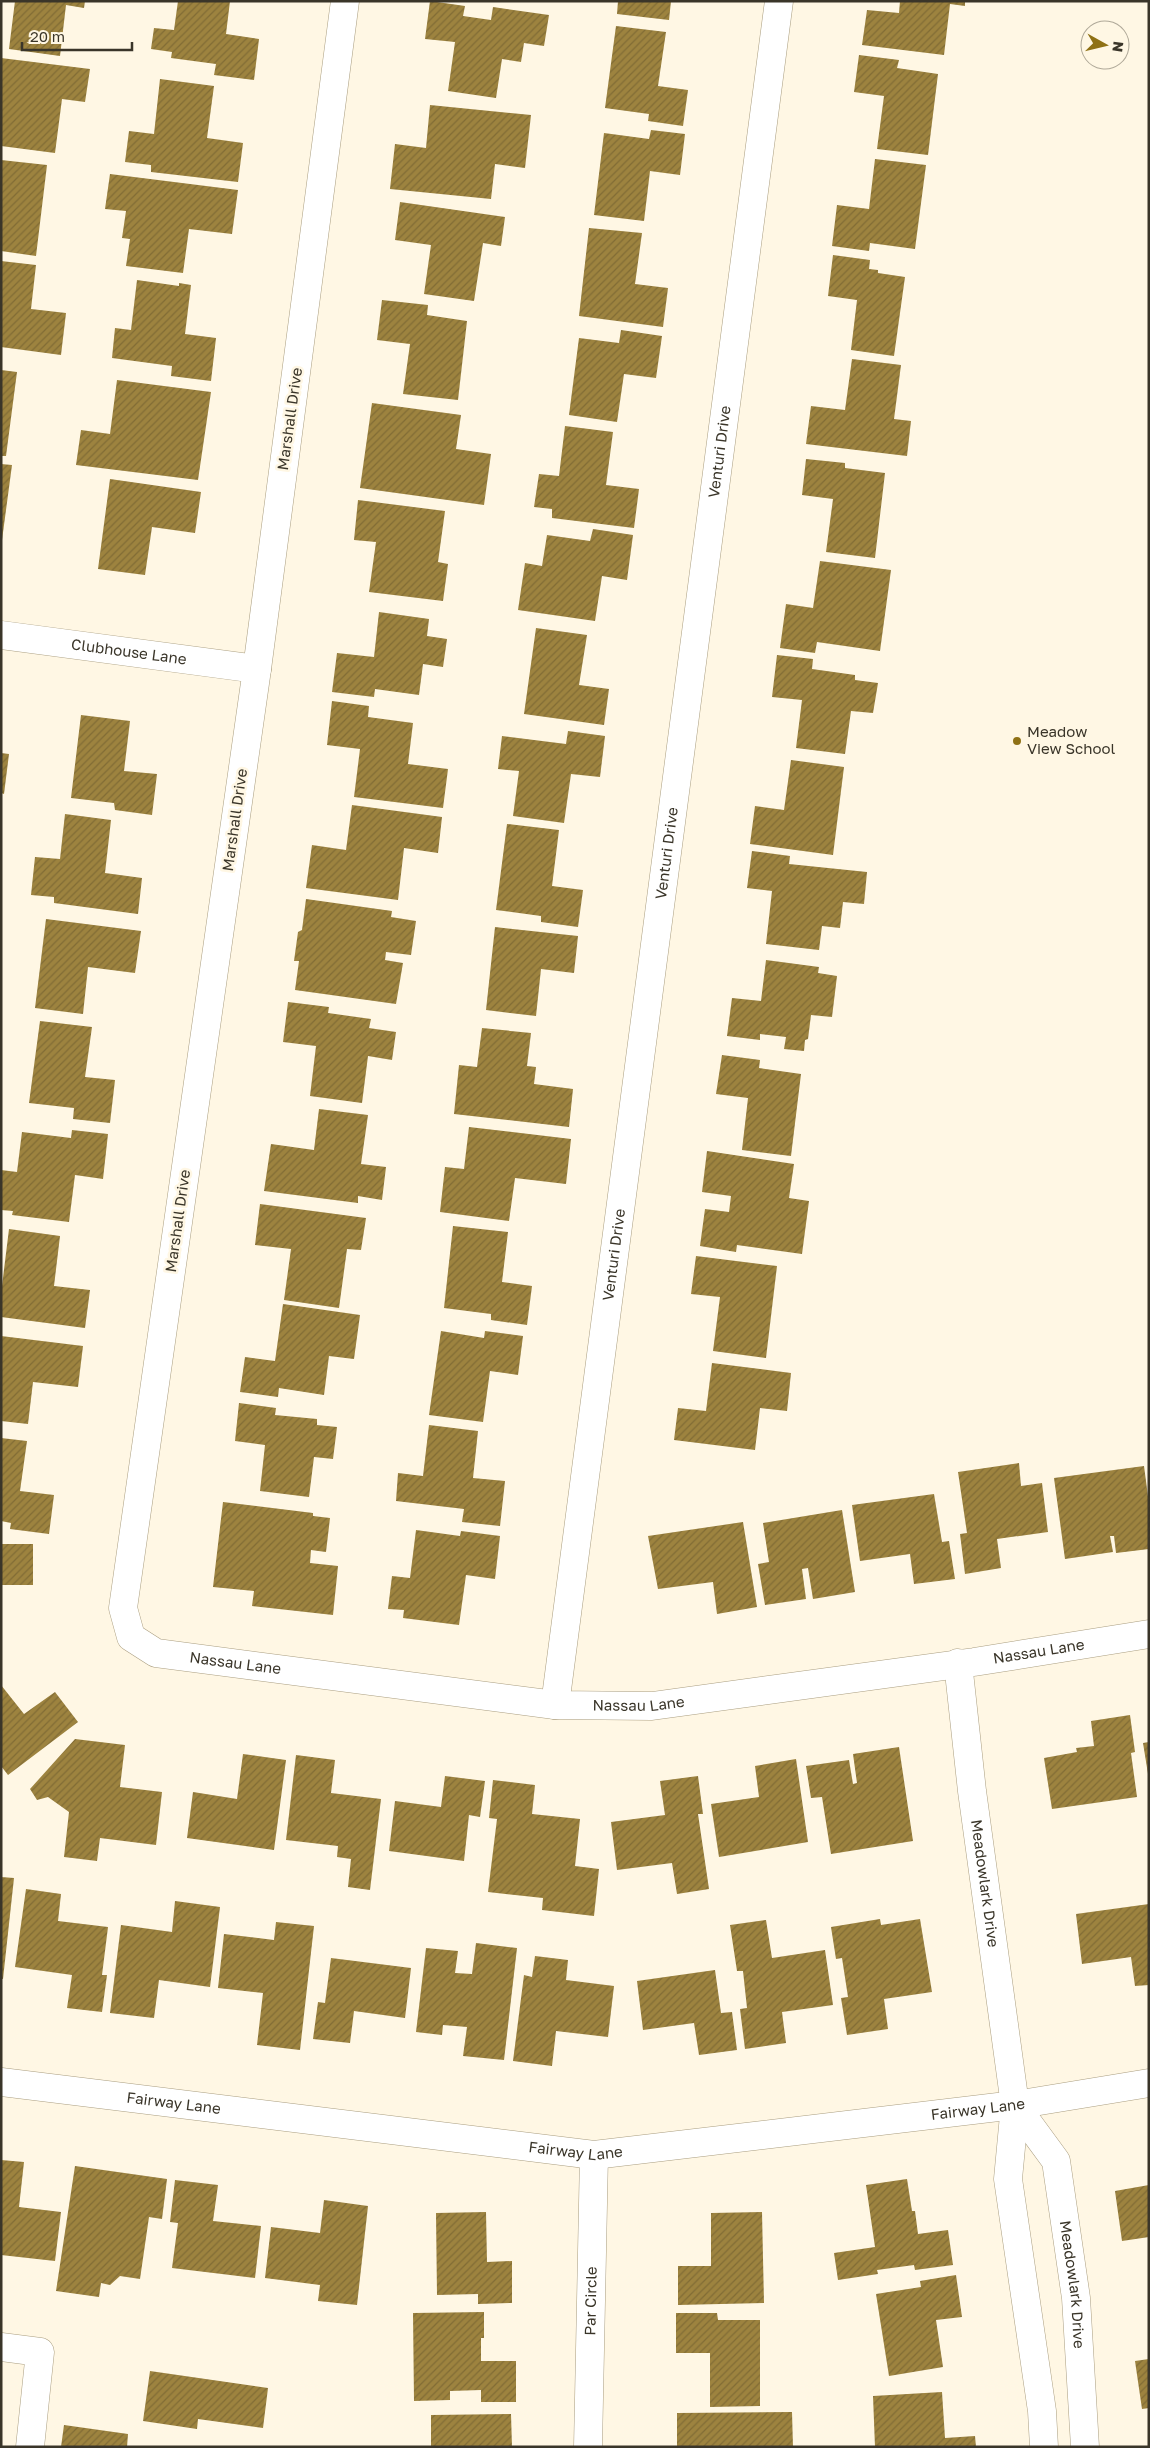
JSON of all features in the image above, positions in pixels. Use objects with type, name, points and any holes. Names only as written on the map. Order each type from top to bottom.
[{"type":"street","name":"Marshall Drive","points":[[131,1637],[123,1608],[256,669],[345,1]]},
{"type":"street","name":"Venturi Drive","points":[[556,1705],[778,1]]},
{"type":"street","name":"Clubhouse Lane","points":[[1,635],[256,669]]},
{"type":"street","name":"Nassau Lane","points":[[131,1637],[156,1652],[556,1705],[652,1706],[1149,1634]]},
{"type":"street","name":"Meadowlark Drive","points":[[958,1663],[972,1791],[1016,2105],[1008,2179],[1042,2411],[1044,2447]]},
{"type":"street","name":"Fairway Lane","points":[[1,2082],[594,2155],[1016,2105],[1149,2083]]},
{"type":"street","name":"Meadowlark Drive","points":[[1016,2105],[1056,2161],[1076,2298],[1085,2447]]},
{"type":"street","name":"Par Circle","points":[[588,2447],[594,2155]]},
{"type":"street","points":[[1,2347],[40,2352],[30,2447]]},
{"type":"building","points":[[15,1],[85,1],[84,8],[66,5],[60,56],[9,49]]},
{"type":"building","points":[[178,1],[230,1],[226,34],[259,39],[254,80],[214,75],[216,64],[171,58],[172,52],[151,49],[154,28],[174,30]]},
{"type":"building","points":[[430,1],[465,6],[463,16],[491,20],[493,7],[549,15],[544,46],[524,43],[521,62],[502,59],[496,98],[448,91],[455,42],[425,39]]},
{"type":"building","points":[[618,1],[671,1],[669,20],[617,14]]},
{"type":"building","points":[[900,1],[965,1],[965,6],[950,4],[944,55],[862,45],[867,10],[899,13]]},
{"type":"building","points":[[616,26],[666,32],[658,86],[688,90],[683,126],[648,121],[649,114],[605,108]]},
{"type":"building","points":[[859,55],[899,60],[897,68],[938,74],[928,155],[877,149],[884,96],[854,92]]},
{"type":"building","points":[[1,58],[90,69],[85,102],[62,99],[55,153],[1,146]]},
{"type":"building","points":[[160,79],[214,86],[207,138],[243,143],[238,182],[151,172],[151,165],[125,162],[129,131],[154,134]]},
{"type":"building","points":[[430,105],[531,115],[525,168],[495,164],[491,199],[390,189],[395,144],[426,148]]},
{"type":"building","points":[[651,130],[685,134],[680,175],[650,171],[644,221],[594,215],[604,133],[649,139]]},
{"type":"building","points":[[875,159],[926,165],[915,249],[870,243],[869,251],[832,246],[837,205],[869,209]]},
{"type":"building","points":[[1,160],[47,165],[36,256],[1,251]]},
{"type":"building","points":[[110,174],[238,190],[232,234],[189,229],[183,273],[126,266],[130,239],[122,238],[126,211],[105,209]]},
{"type":"building","points":[[400,202],[505,217],[501,246],[483,243],[474,301],[424,294],[431,245],[395,240]]},
{"type":"building","points":[[589,228],[642,233],[635,284],[668,288],[663,327],[579,316]]},
{"type":"building","points":[[833,255],[870,260],[869,269],[878,270],[878,273],[905,277],[894,356],[851,350],[857,300],[828,296]]},
{"type":"building","points":[[1,261],[36,265],[31,309],[66,313],[61,355],[1,347]]},
{"type":"building","points":[[137,280],[179,286],[179,283],[191,285],[185,334],[216,338],[211,381],[171,376],[172,366],[112,358],[115,328],[131,330]]},
{"type":"building","points":[[382,300],[428,305],[427,315],[467,321],[458,400],[403,394],[410,344],[377,340]]},
{"type":"building","points":[[621,330],[662,336],[656,378],[624,374],[617,422],[569,415],[579,338],[619,343]]},
{"type":"building","points":[[852,359],[901,365],[894,419],[911,421],[907,456],[806,444],[811,406],[845,410]]},
{"type":"building","points":[[1,370],[17,372],[6,456],[1,456]]},
{"type":"building","points":[[117,380],[211,392],[198,480],[76,465],[81,430],[110,434]]},
{"type":"building","points":[[372,403],[461,415],[456,449],[491,454],[484,505],[360,488]]},
{"type":"building","points":[[565,426],[613,432],[606,485],[639,489],[634,528],[552,518],[552,509],[534,507],[539,474],[559,476]]},
{"type":"building","points":[[806,459],[845,463],[845,468],[885,473],[875,558],[826,552],[833,499],[802,495]]},
{"type":"building","points":[[1,464],[12,465],[2,540],[1,540]]},
{"type":"building","points":[[110,479],[201,492],[195,533],[152,527],[145,575],[98,569]]},
{"type":"building","points":[[358,500],[445,511],[438,562],[448,564],[443,601],[369,592],[376,542],[354,540]]},
{"type":"building","points":[[593,529],[633,535],[627,580],[602,576],[595,621],[518,610],[525,563],[542,566],[547,535],[590,541]]},
{"type":"building","points":[[820,561],[891,570],[880,651],[817,642],[815,653],[780,648],[786,604],[813,608]]},
{"type":"building","points":[[379,612],[429,619],[427,636],[447,639],[443,667],[423,664],[419,695],[375,689],[374,697],[332,692],[337,653],[374,657]]},
{"type":"building","points":[[536,628],[587,635],[579,685],[609,689],[604,725],[524,714]]},
{"type":"building","points":[[777,655],[813,659],[812,669],[855,675],[855,680],[878,683],[873,713],[851,711],[845,754],[796,748],[802,700],[772,697]]},
{"type":"building","points":[[332,701],[369,706],[368,717],[413,723],[408,764],[448,769],[443,808],[354,797],[360,749],[327,745]]},
{"type":"building","points":[[81,715],[130,721],[124,771],[157,774],[152,815],[115,810],[114,803],[71,798]]},
{"type":"building","points":[[568,731],[605,736],[600,777],[571,774],[564,823],[513,816],[519,771],[498,769],[502,736],[566,744]]},
{"type":"building","points":[[1,753],[9,754],[4,794],[1,793]]},
{"type":"building","points":[[791,760],[844,767],[833,855],[750,844],[755,806],[784,810]]},
{"type":"building","points":[[352,805],[442,817],[438,853],[404,848],[398,900],[306,888],[312,845],[346,850]]},
{"type":"building","points":[[65,814],[111,820],[105,873],[142,878],[138,914],[54,903],[54,897],[31,895],[35,857],[60,859]]},
{"type":"building","points":[[507,824],[559,830],[552,886],[583,890],[578,927],[541,922],[541,916],[496,910]]},
{"type":"building","points":[[752,851],[790,856],[789,864],[867,872],[864,904],[843,902],[840,928],[822,926],[819,950],[766,944],[772,891],[747,888]]},
{"type":"building","points":[[306,899],[392,911],[391,917],[416,921],[411,955],[386,952],[385,960],[403,963],[396,1004],[295,990],[299,961],[294,961],[298,932],[302,930]]},
{"type":"building","points":[[46,919],[141,931],[135,973],[88,967],[83,1014],[35,1008]]},
{"type":"building","points":[[495,927],[578,936],[574,973],[541,969],[536,1016],[486,1010]]},
{"type":"building","points":[[766,960],[819,967],[818,973],[837,976],[832,1017],[811,1015],[808,1039],[805,1040],[804,1051],[784,1049],[786,1037],[760,1034],[760,1040],[727,1036],[732,998],[761,1001]]},
{"type":"building","points":[[288,1002],[329,1007],[328,1013],[371,1019],[369,1028],[396,1032],[392,1060],[368,1056],[362,1103],[310,1096],[316,1046],[283,1042]]},
{"type":"building","points":[[40,1021],[92,1027],[85,1077],[115,1080],[110,1123],[73,1119],[74,1108],[29,1103]]},
{"type":"building","points":[[482,1028],[531,1033],[527,1066],[536,1067],[534,1084],[573,1089],[569,1127],[454,1114],[459,1065],[477,1067]]},
{"type":"building","points":[[722,1055],[760,1060],[759,1068],[801,1074],[791,1156],[742,1150],[748,1098],[716,1094]]},
{"type":"building","points":[[319,1109],[368,1115],[361,1164],[386,1167],[382,1200],[358,1196],[358,1203],[264,1191],[271,1144],[314,1150]]},
{"type":"building","points":[[469,1127],[571,1139],[566,1184],[515,1178],[509,1221],[440,1212],[445,1167],[464,1169]]},
{"type":"building","points":[[72,1130],[108,1134],[103,1179],[75,1175],[69,1222],[12,1215],[13,1211],[1,1210],[1,1170],[17,1172],[22,1132],[71,1138]]},
{"type":"building","points":[[707,1151],[794,1164],[789,1198],[809,1201],[802,1254],[737,1245],[736,1252],[700,1246],[705,1209],[729,1212],[731,1196],[702,1192]]},
{"type":"building","points":[[260,1204],[366,1218],[361,1250],[347,1249],[339,1308],[284,1300],[291,1249],[255,1245]]},
{"type":"building","points":[[453,1226],[508,1232],[502,1282],[532,1286],[527,1325],[491,1320],[491,1314],[444,1308]]},
{"type":"building","points":[[9,1229],[60,1236],[54,1286],[90,1290],[85,1328],[1,1317],[1,1294]]},
{"type":"building","points":[[696,1256],[777,1266],[766,1358],[713,1351],[720,1297],[691,1294]]},
{"type":"building","points":[[283,1304],[360,1315],[354,1359],[329,1356],[324,1395],[279,1388],[278,1397],[240,1392],[245,1357],[275,1361]]},
{"type":"building","points":[[441,1331],[484,1338],[485,1331],[523,1336],[518,1375],[490,1371],[483,1422],[429,1415]]},
{"type":"building","points":[[1,1336],[83,1346],[78,1387],[33,1382],[28,1424],[1,1421]]},
{"type":"building","points":[[712,1363],[791,1373],[787,1411],[760,1408],[755,1450],[674,1440],[678,1408],[706,1411]]},
{"type":"building","points":[[239,1403],[276,1408],[275,1415],[317,1419],[317,1425],[337,1427],[333,1459],[314,1457],[309,1497],[260,1491],[265,1445],[235,1441]]},
{"type":"building","points":[[429,1425],[478,1431],[473,1478],[505,1481],[500,1526],[462,1522],[464,1509],[396,1501],[398,1473],[423,1476]]},
{"type":"building","points":[[1,1438],[27,1441],[20,1491],[54,1495],[49,1534],[10,1529],[11,1523],[1,1521]]},
{"type":"building","points":[[1019,1463],[1021,1486],[1042,1483],[1048,1532],[997,1539],[1001,1568],[965,1574],[960,1534],[967,1533],[958,1472]]},
{"type":"building","points":[[1144,1466],[1149,1504],[1149,1549],[1116,1553],[1114,1536],[1110,1536],[1113,1552],[1065,1559],[1054,1478]]},
{"type":"building","points":[[934,1494],[942,1542],[949,1541],[955,1579],[914,1584],[910,1554],[860,1561],[852,1505]]},
{"type":"building","points":[[223,1502],[313,1513],[313,1516],[330,1518],[326,1552],[311,1550],[310,1563],[338,1566],[333,1615],[252,1606],[254,1591],[213,1587]]},
{"type":"building","points":[[842,1510],[855,1592],[813,1599],[808,1568],[802,1569],[806,1599],[765,1605],[758,1564],[769,1562],[763,1523]]},
{"type":"building","points":[[743,1522],[757,1607],[717,1614],[713,1582],[658,1589],[648,1536]]},
{"type":"building","points":[[416,1530],[460,1536],[461,1531],[500,1536],[495,1579],[466,1575],[459,1625],[403,1618],[404,1610],[388,1609],[392,1576],[410,1578]]},
{"type":"building","points":[[1,1544],[33,1544],[33,1585],[1,1585]]},
{"type":"building","points":[[1,1685],[24,1714],[55,1692],[78,1722],[8,1775],[1,1766]]},
{"type":"building","points":[[1130,1715],[1135,1752],[1131,1753],[1137,1797],[1052,1809],[1044,1758],[1077,1752],[1076,1748],[1094,1746],[1091,1721]]},
{"type":"building","points":[[75,1739],[125,1745],[120,1787],[162,1792],[156,1845],[100,1838],[97,1861],[64,1857],[69,1812],[48,1797],[37,1800],[30,1789]]},
{"type":"building","points":[[1149,1742],[1149,1774],[1148,1774],[1143,1743]]},
{"type":"building","points":[[899,1747],[913,1841],[831,1854],[822,1797],[811,1798],[806,1766],[849,1760],[853,1784],[857,1783],[853,1754]]},
{"type":"building","points":[[243,1754],[286,1760],[274,1850],[187,1838],[193,1792],[237,1799]]},
{"type":"building","points":[[296,1755],[335,1760],[331,1793],[381,1799],[370,1890],[348,1887],[351,1859],[337,1857],[338,1846],[286,1840]]},
{"type":"building","points":[[796,1759],[808,1842],[719,1857],[711,1804],[759,1797],[755,1766]]},
{"type":"building","points":[[445,1776],[485,1781],[480,1817],[469,1815],[464,1861],[389,1851],[395,1801],[441,1807]]},
{"type":"building","points":[[698,1776],[703,1814],[698,1814],[709,1889],[677,1894],[672,1863],[617,1870],[611,1822],[665,1815],[660,1781]]},
{"type":"building","points":[[493,1780],[535,1785],[532,1814],[580,1819],[575,1866],[599,1869],[594,1916],[542,1910],[543,1898],[488,1892],[497,1819],[489,1818]]},
{"type":"building","points":[[1,1877],[14,1878],[3,1979],[1,1979]]},
{"type":"building","points":[[26,1889],[61,1894],[58,1921],[108,1927],[102,1975],[107,1975],[102,2012],[67,2008],[72,1975],[15,1967]]},
{"type":"building","points":[[175,1901],[220,1907],[210,1987],[159,1980],[154,2018],[110,2013],[121,1925],[172,1932]]},
{"type":"building","points":[[1149,1904],[1149,1985],[1135,1986],[1131,1957],[1082,1964],[1076,1914]]},
{"type":"building","points":[[880,1919],[881,1925],[920,1919],[932,1992],[884,1999],[888,2029],[847,2035],[841,1998],[848,1997],[842,1958],[836,1959],[831,1927]]},
{"type":"building","points":[[766,1920],[772,1958],[825,1950],[833,2005],[782,2012],[786,2043],[745,2049],[740,2009],[747,2008],[743,1971],[737,1971],[730,1925]]},
{"type":"building","points":[[276,1922],[314,1926],[300,2050],[257,2045],[263,1993],[218,1988],[224,1934],[274,1940]]},
{"type":"building","points":[[476,1943],[517,1948],[504,2060],[463,2056],[467,2027],[443,2025],[442,2035],[416,2032],[426,1948],[458,1951],[455,1973],[472,1974]]},
{"type":"building","points":[[535,1956],[568,1960],[566,1980],[614,1986],[608,2037],[556,2031],[552,2066],[513,2061],[524,1975],[532,1977]]},
{"type":"building","points":[[331,1958],[411,1968],[405,2018],[354,2011],[350,2043],[313,2039],[318,2002],[325,2003]]},
{"type":"building","points":[[715,1970],[721,2013],[732,2012],[737,2050],[699,2055],[694,2023],[643,2030],[637,1981]]},
{"type":"building","points":[[1,2160],[24,2162],[19,2207],[61,2212],[55,2261],[1,2255]]},
{"type":"building","points":[[75,2166],[167,2179],[162,2219],[149,2217],[140,2279],[120,2276],[110,2285],[101,2283],[99,2297],[56,2291]]},
{"type":"building","points":[[907,2179],[912,2211],[915,2211],[918,2234],[948,2230],[953,2265],[915,2270],[914,2265],[877,2270],[878,2274],[838,2280],[834,2253],[875,2247],[866,2185]]},
{"type":"building","points":[[175,2180],[218,2185],[213,2221],[261,2226],[255,2278],[172,2268],[178,2223],[170,2222]]},
{"type":"building","points":[[1149,2185],[1149,2237],[1122,2241],[1115,2191]]},
{"type":"building","points":[[324,2200],[368,2206],[357,2305],[318,2301],[320,2285],[265,2278],[271,2227],[320,2233]]},
{"type":"building","points":[[486,2212],[487,2262],[512,2261],[512,2303],[478,2304],[478,2294],[437,2295],[436,2213]]},
{"type":"building","points":[[762,2212],[764,2303],[678,2305],[678,2266],[711,2266],[711,2213]]},
{"type":"building","points":[[956,2275],[962,2317],[936,2320],[943,2367],[889,2376],[876,2294],[921,2287],[920,2281]]},
{"type":"building","points":[[484,2312],[484,2338],[481,2338],[481,2361],[516,2361],[516,2402],[481,2402],[481,2390],[450,2391],[450,2400],[414,2401],[413,2313]]},
{"type":"building","points":[[676,2313],[717,2313],[718,2320],[760,2320],[760,2406],[710,2407],[710,2353],[676,2353]]},
{"type":"building","points":[[1149,2359],[1149,2408],[1142,2409],[1135,2361]]},
{"type":"building","points":[[150,2371],[268,2388],[263,2428],[198,2419],[197,2429],[143,2421]]},
{"type":"building","points":[[942,2392],[945,2438],[975,2436],[976,2447],[875,2447],[873,2396]]},
{"type":"building","points":[[792,2412],[793,2447],[677,2447],[677,2413]]},
{"type":"building","points":[[511,2414],[512,2447],[431,2447],[431,2415]]},
{"type":"building","points":[[64,2425],[128,2434],[127,2447],[61,2447]]},
{"type":"place","name":"Meadow View School","points":[[1017,741]]}]
